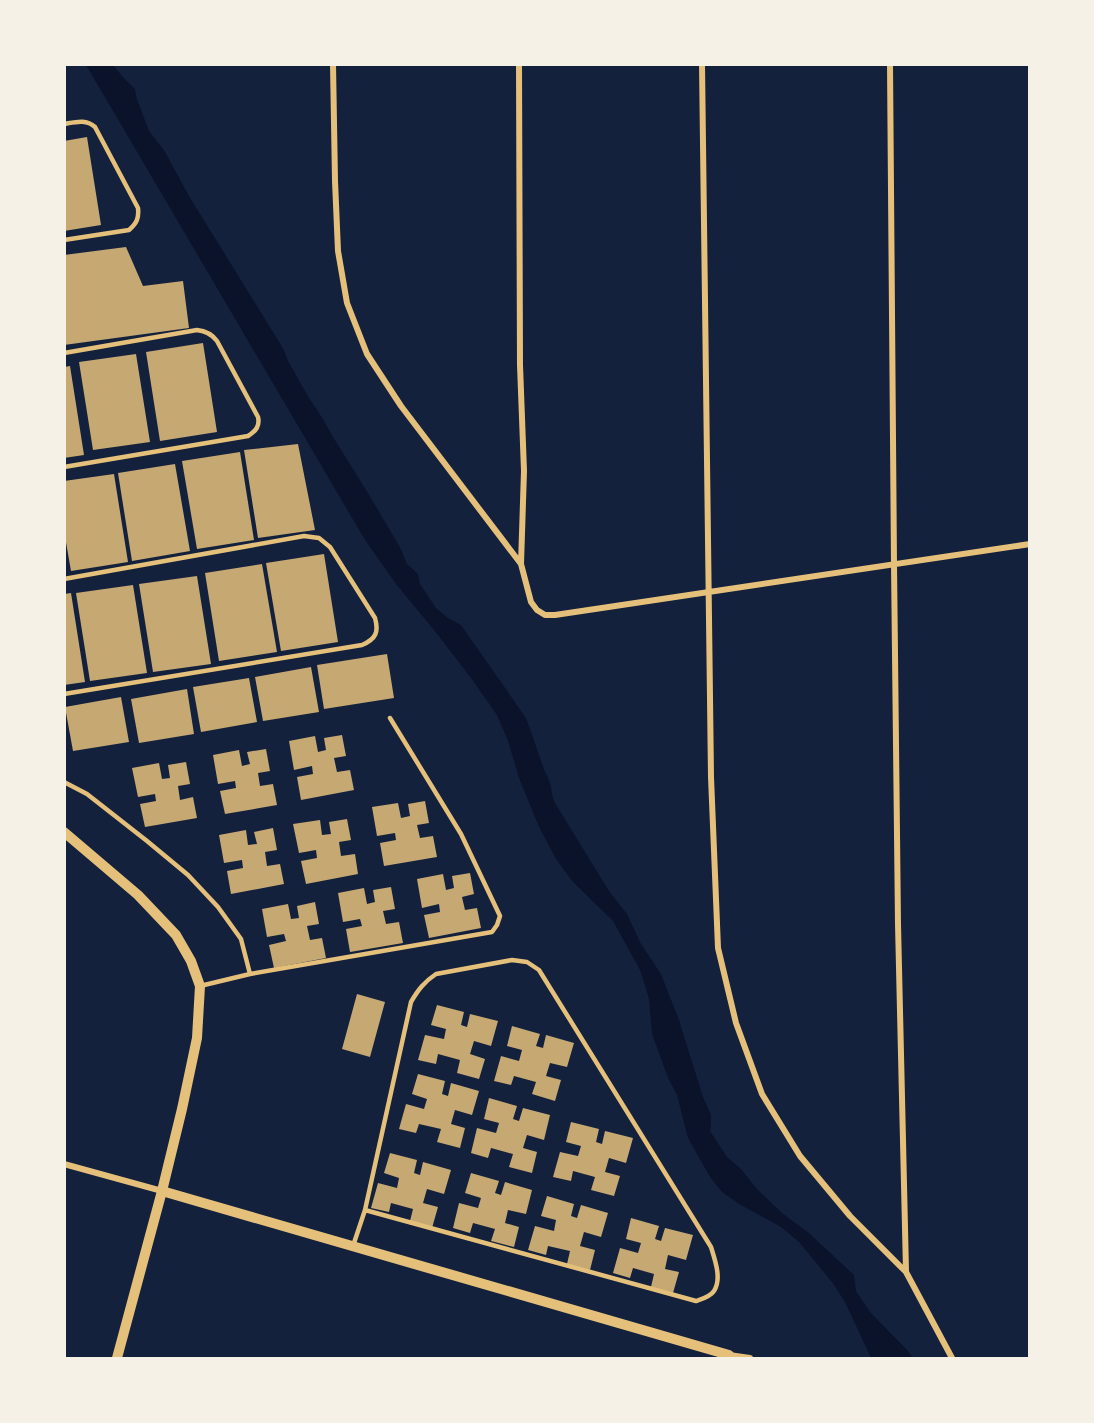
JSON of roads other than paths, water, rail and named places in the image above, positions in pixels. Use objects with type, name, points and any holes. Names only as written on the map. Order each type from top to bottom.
[{"type":"street","points":[[333,64],[338,251],[347,303],[367,354],[400,406],[521,564]]},
{"type":"street","points":[[519,64],[520,342],[524,471],[521,564],[531,602],[537,610],[545,615],[555,615],[1029,544]]},
{"type":"street","points":[[702,64],[711,777],[718,948],[736,1023],[762,1094],[800,1156],[850,1216],[906,1272],[952,1359]]},
{"type":"street","points":[[890,64],[898,924],[906,1272]]},
{"type":"street","points":[[64,832],[138,895],[176,935],[191,961],[200,986],[196,1038],[162,1191],[117,1359]]},
{"type":"street","points":[[64,1164],[728,1357],[750,1359]]},
{"type":"lane","points":[[64,124],[83,121],[95,127],[138,208],[139,214],[135,225],[129,230],[64,240]]},
{"type":"lane","points":[[64,353],[203,330],[217,341],[259,422],[255,432],[248,436],[64,467]]},
{"type":"lane","points":[[64,579],[313,536],[330,547],[375,618],[377,627],[376,634],[370,642],[362,645],[64,694]]},
{"type":"lane","points":[[200,986],[250,974],[492,932],[497,925],[500,916],[461,834],[390,718]]},
{"type":"lane","points":[[64,782],[87,794],[188,875],[218,907],[240,939],[250,974]]},
{"type":"lane","points":[[353,1247],[365,1210],[411,1002],[418,989],[436,974],[512,960],[527,962],[539,970],[711,1247],[718,1278],[714,1291],[706,1298],[696,1301],[365,1210]]},
{"type":"water","points":[[86,65],[113,65],[135,89],[149,131],[164,150],[189,196],[284,350],[309,398],[401,549],[407,564],[418,574],[420,584],[436,608],[461,625],[526,718],[555,803],[609,891],[627,914],[641,944],[661,974],[711,1115],[710,1131],[727,1157],[741,1169],[757,1189],[854,1275],[856,1291],[871,1313],[913,1358],[871,1358],[845,1302],[832,1282],[799,1242],[781,1227],[722,1192],[710,1177],[688,1138],[677,1095],[668,1078],[652,1034],[649,999],[640,970],[613,921],[572,881],[556,859],[539,827],[497,715],[365,540]]}]
